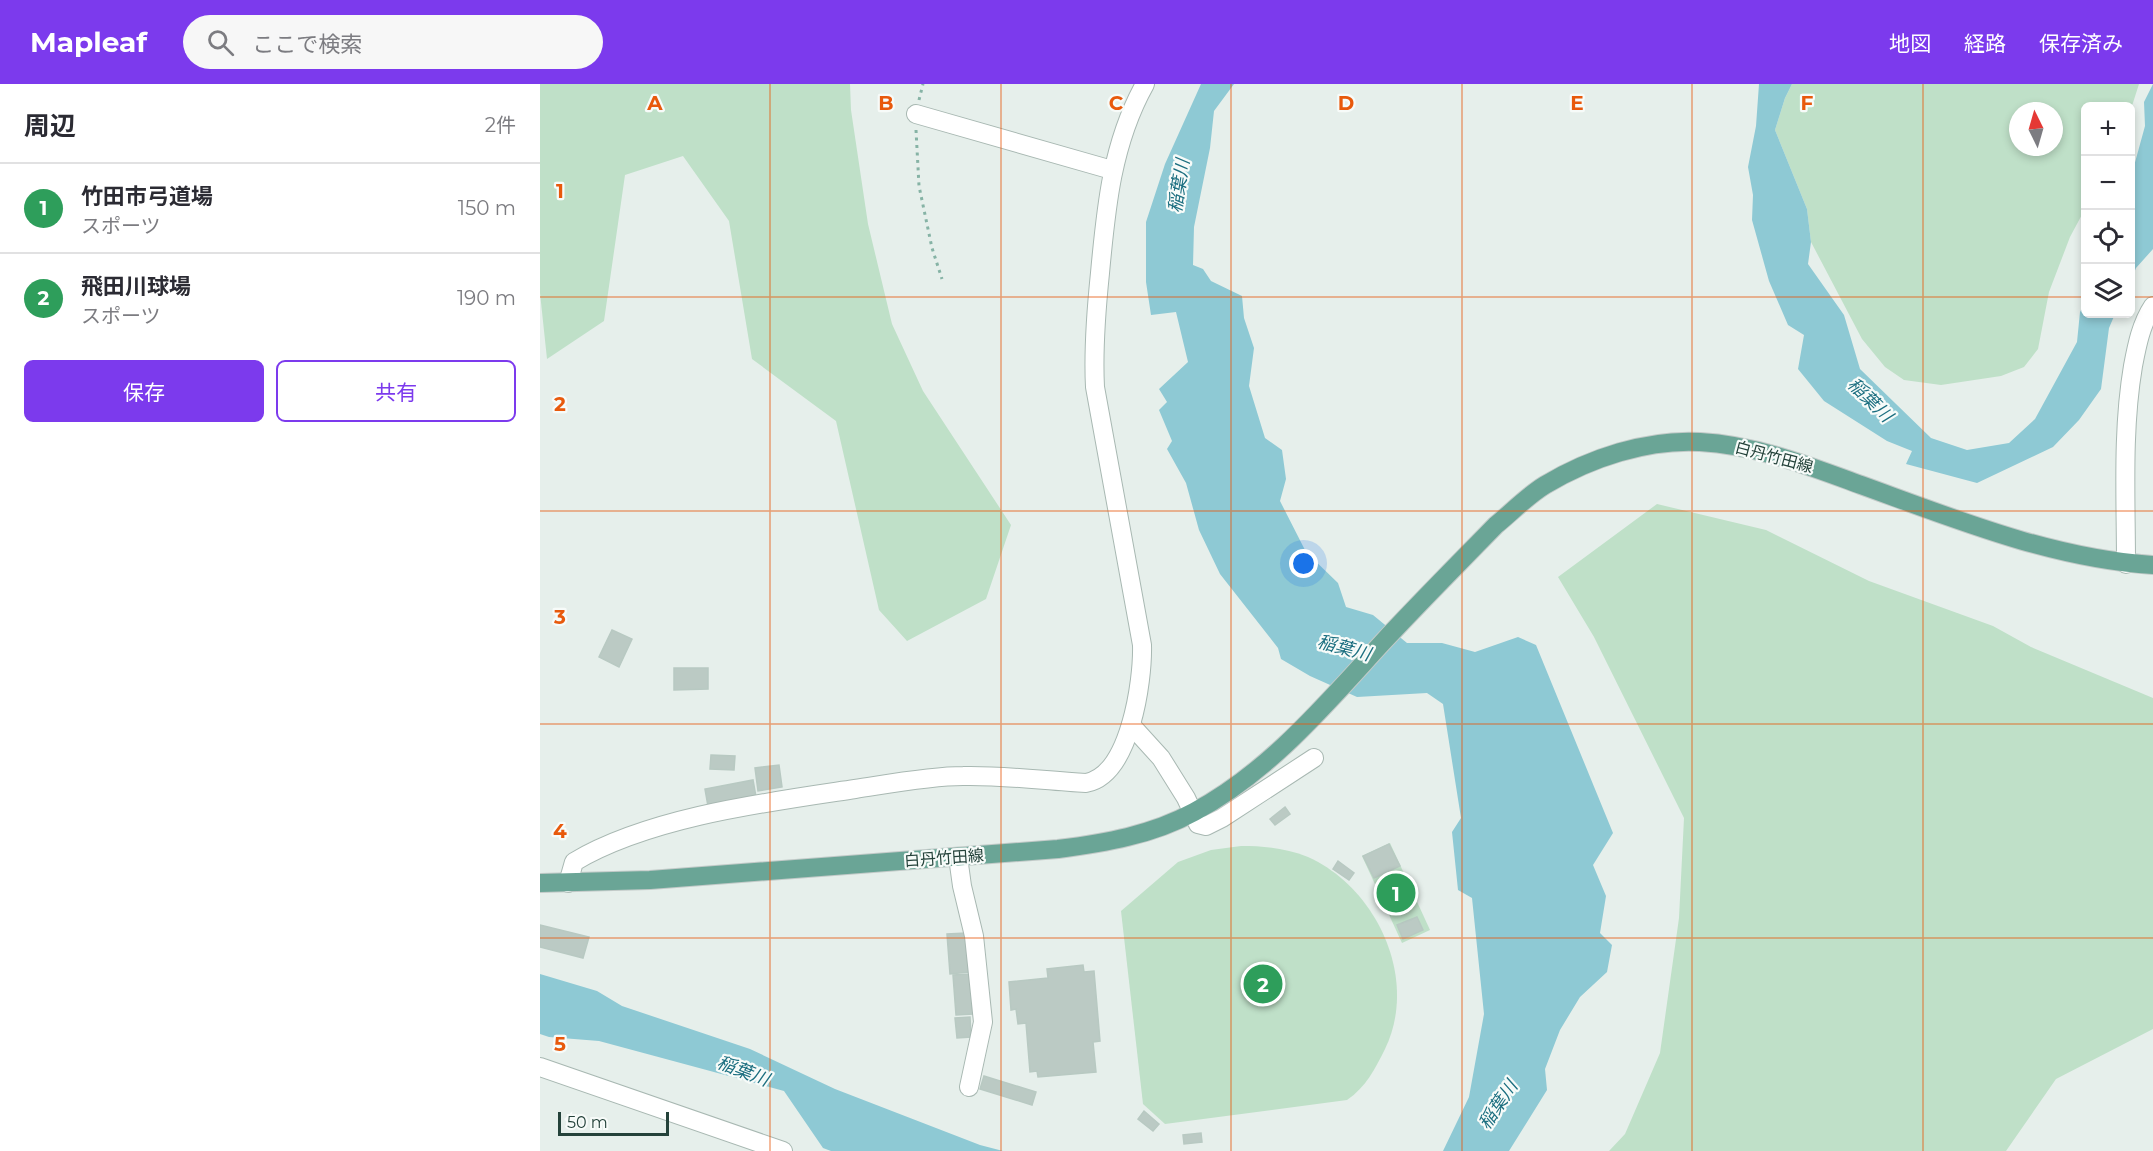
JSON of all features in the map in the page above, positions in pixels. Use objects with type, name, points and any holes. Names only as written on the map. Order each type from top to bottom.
[{"type":"main road","name":"白丹竹田線","points":[[540,883],[650,880],[1058,849],[1105,843],[1152,831],[1192,813],[1245,780],[1279,752],[1496,525],[1544,486],[1569,472],[1617,453],[1644,446],[1698,442],[1753,449],[2014,537],[2072,553],[2126,564],[2153,566]]},
{"type":"street","points":[[568,883],[574,862],[591,852],[618,840],[722,812],[804,797],[963,776],[1092,782],[1114,763],[1124,746],[1131,725],[1143,668],[1140,632],[1095,387],[1093,348],[1112,170],[1131,109],[1145,84]]},
{"type":"street","points":[[916,114],[1112,170]]},
{"type":"street","points":[[2126,564],[2126,430],[2130,389],[2145,318],[2153,306]]},
{"type":"street","points":[[1131,725],[1161,759],[1186,798],[1198,824],[1206,826],[1314,758]]},
{"type":"street","points":[[958,857],[962,886],[974,936],[983,1022],[969,1088]]},
{"type":"street","points":[[540,1067],[783,1151]]},
{"type":"path","points":[[916,114],[919,186],[932,248],[942,279]]},
{"type":"green space","points":[[540,84],[850,84],[851,110],[868,224],[892,324],[923,391],[1011,525],[986,599],[907,641],[879,610],[836,421],[752,359],[729,221],[683,156],[625,175],[604,321],[547,359],[540,293]]},
{"type":"green space","points":[[1792,84],[2139,84],[2133,102],[2081,102],[2081,216],[2070,237],[2049,292],[2038,349],[2024,367],[2001,376],[1941,385],[1904,380],[1885,367],[1862,339],[1811,242],[1807,209],[1775,130]]},
{"type":"green space","points":[[1657,504],[1766,530],[1869,581],[1993,626],[2031,647],[2153,698],[2153,1029],[2056,1079],[2006,1151],[1609,1151],[1625,1134],[1660,1053],[1679,918],[1684,818],[1594,637],[1558,577]]},
{"type":"green space","points":[[1390,843],[1430,930],[1402,943],[1362,856]]},
{"type":"green space","points":[[1241,846],[1275,848],[1308,857],[1333,871],[1354,890],[1372,913],[1385,938],[1394,966],[1397,994],[1394,1022],[1385,1049],[1374,1070],[1360,1089],[1347,1100],[1165,1124],[1143,1104],[1121,911],[1178,862],[1211,850]]},
{"type":"water","name":"稲葉川","points":[[1201,84],[1234,84],[1214,111],[1210,148],[1194,227],[1193,265],[1203,269],[1211,281],[1242,296],[1244,318],[1254,348],[1249,386],[1265,438],[1282,450],[1286,479],[1280,501],[1306,552],[1338,583],[1346,607],[1373,615],[1407,643],[1442,643],[1475,652],[1518,637],[1536,645],[1613,833],[1593,865],[1606,896],[1600,933],[1612,945],[1607,972],[1580,997],[1560,1030],[1545,1069],[1547,1090],[1509,1151],[1443,1151],[1469,1097],[1484,1014],[1472,898],[1458,890],[1452,832],[1461,818],[1443,704],[1427,693],[1357,697],[1310,676],[1281,659],[1278,648],[1220,574],[1199,530],[1186,483],[1167,449],[1172,441],[1159,410],[1167,402],[1159,389],[1188,362],[1176,312],[1151,315],[1146,282],[1146,222],[1165,164]]},
{"type":"water","name":"稲葉川","points":[[1759,84],[1792,84],[1775,130],[1807,209],[1811,242],[1808,264],[1844,315],[1860,369],[1931,438],[1967,450],[2009,443],[2035,419],[2077,342],[2081,310],[2081,318],[2113,318],[2109,328],[2101,389],[2079,420],[2053,447],[1977,483],[1906,464],[1912,451],[1887,441],[1824,401],[1798,369],[1804,335],[1788,325],[1769,281],[1752,220],[1753,195],[1748,167],[1756,126]]},
{"type":"water","points":[[2153,84],[2153,249],[2135,270],[2135,162],[2145,126],[2144,102]]},
{"type":"water","name":"稲葉川","points":[[540,974],[597,991],[622,1006],[750,1049],[835,1089],[980,1145],[1003,1151],[831,1151],[823,1148],[784,1091],[599,1041],[549,1037],[540,1034]]},
{"type":"building","points":[[612,630],[632,639],[619,667],[599,657]]},
{"type":"building","points":[[674,668],[708,668],[708,689],[674,690]]},
{"type":"building","points":[[711,755],[735,756],[734,770],[710,769]]},
{"type":"building","points":[[779,765],[782,787],[758,791],[755,768]]},
{"type":"building","points":[[753,780],[756,797],[708,806],[705,789]]},
{"type":"building","points":[[1285,807],[1290,814],[1275,825],[1270,819]]},
{"type":"building","points":[[1389,844],[1400,866],[1374,878],[1363,856]]},
{"type":"building","points":[[1338,861],[1354,873],[1349,880],[1333,869]]},
{"type":"building","points":[[1417,917],[1423,930],[1403,939],[1397,925]]},
{"type":"building","points":[[540,925],[589,937],[583,958],[540,947]]},
{"type":"building","points":[[966,933],[969,972],[950,974],[947,934]]},
{"type":"building","points":[[1083,965],[1084,972],[1094,971],[1100,1041],[1093,1042],[1096,1072],[1038,1077],[1037,1071],[1030,1072],[1026,1023],[1018,1024],[1016,1009],[1011,1010],[1009,982],[1048,978],[1047,969]]},
{"type":"building","points":[[970,974],[973,1014],[956,1015],[953,975]]},
{"type":"building","points":[[970,1017],[971,1037],[957,1038],[955,1018]]},
{"type":"building","points":[[984,1076],[1036,1092],[1032,1105],[980,1089]]},
{"type":"building","points":[[1144,1111],[1159,1124],[1153,1131],[1138,1119]]},
{"type":"building","points":[[1201,1133],[1202,1142],[1184,1144],[1183,1135]]},
{"type":"place","name":"竹田市弓道場","points":[[1396,893]]},
{"type":"place","name":"飛田川球場","points":[[1263,984]]}]
